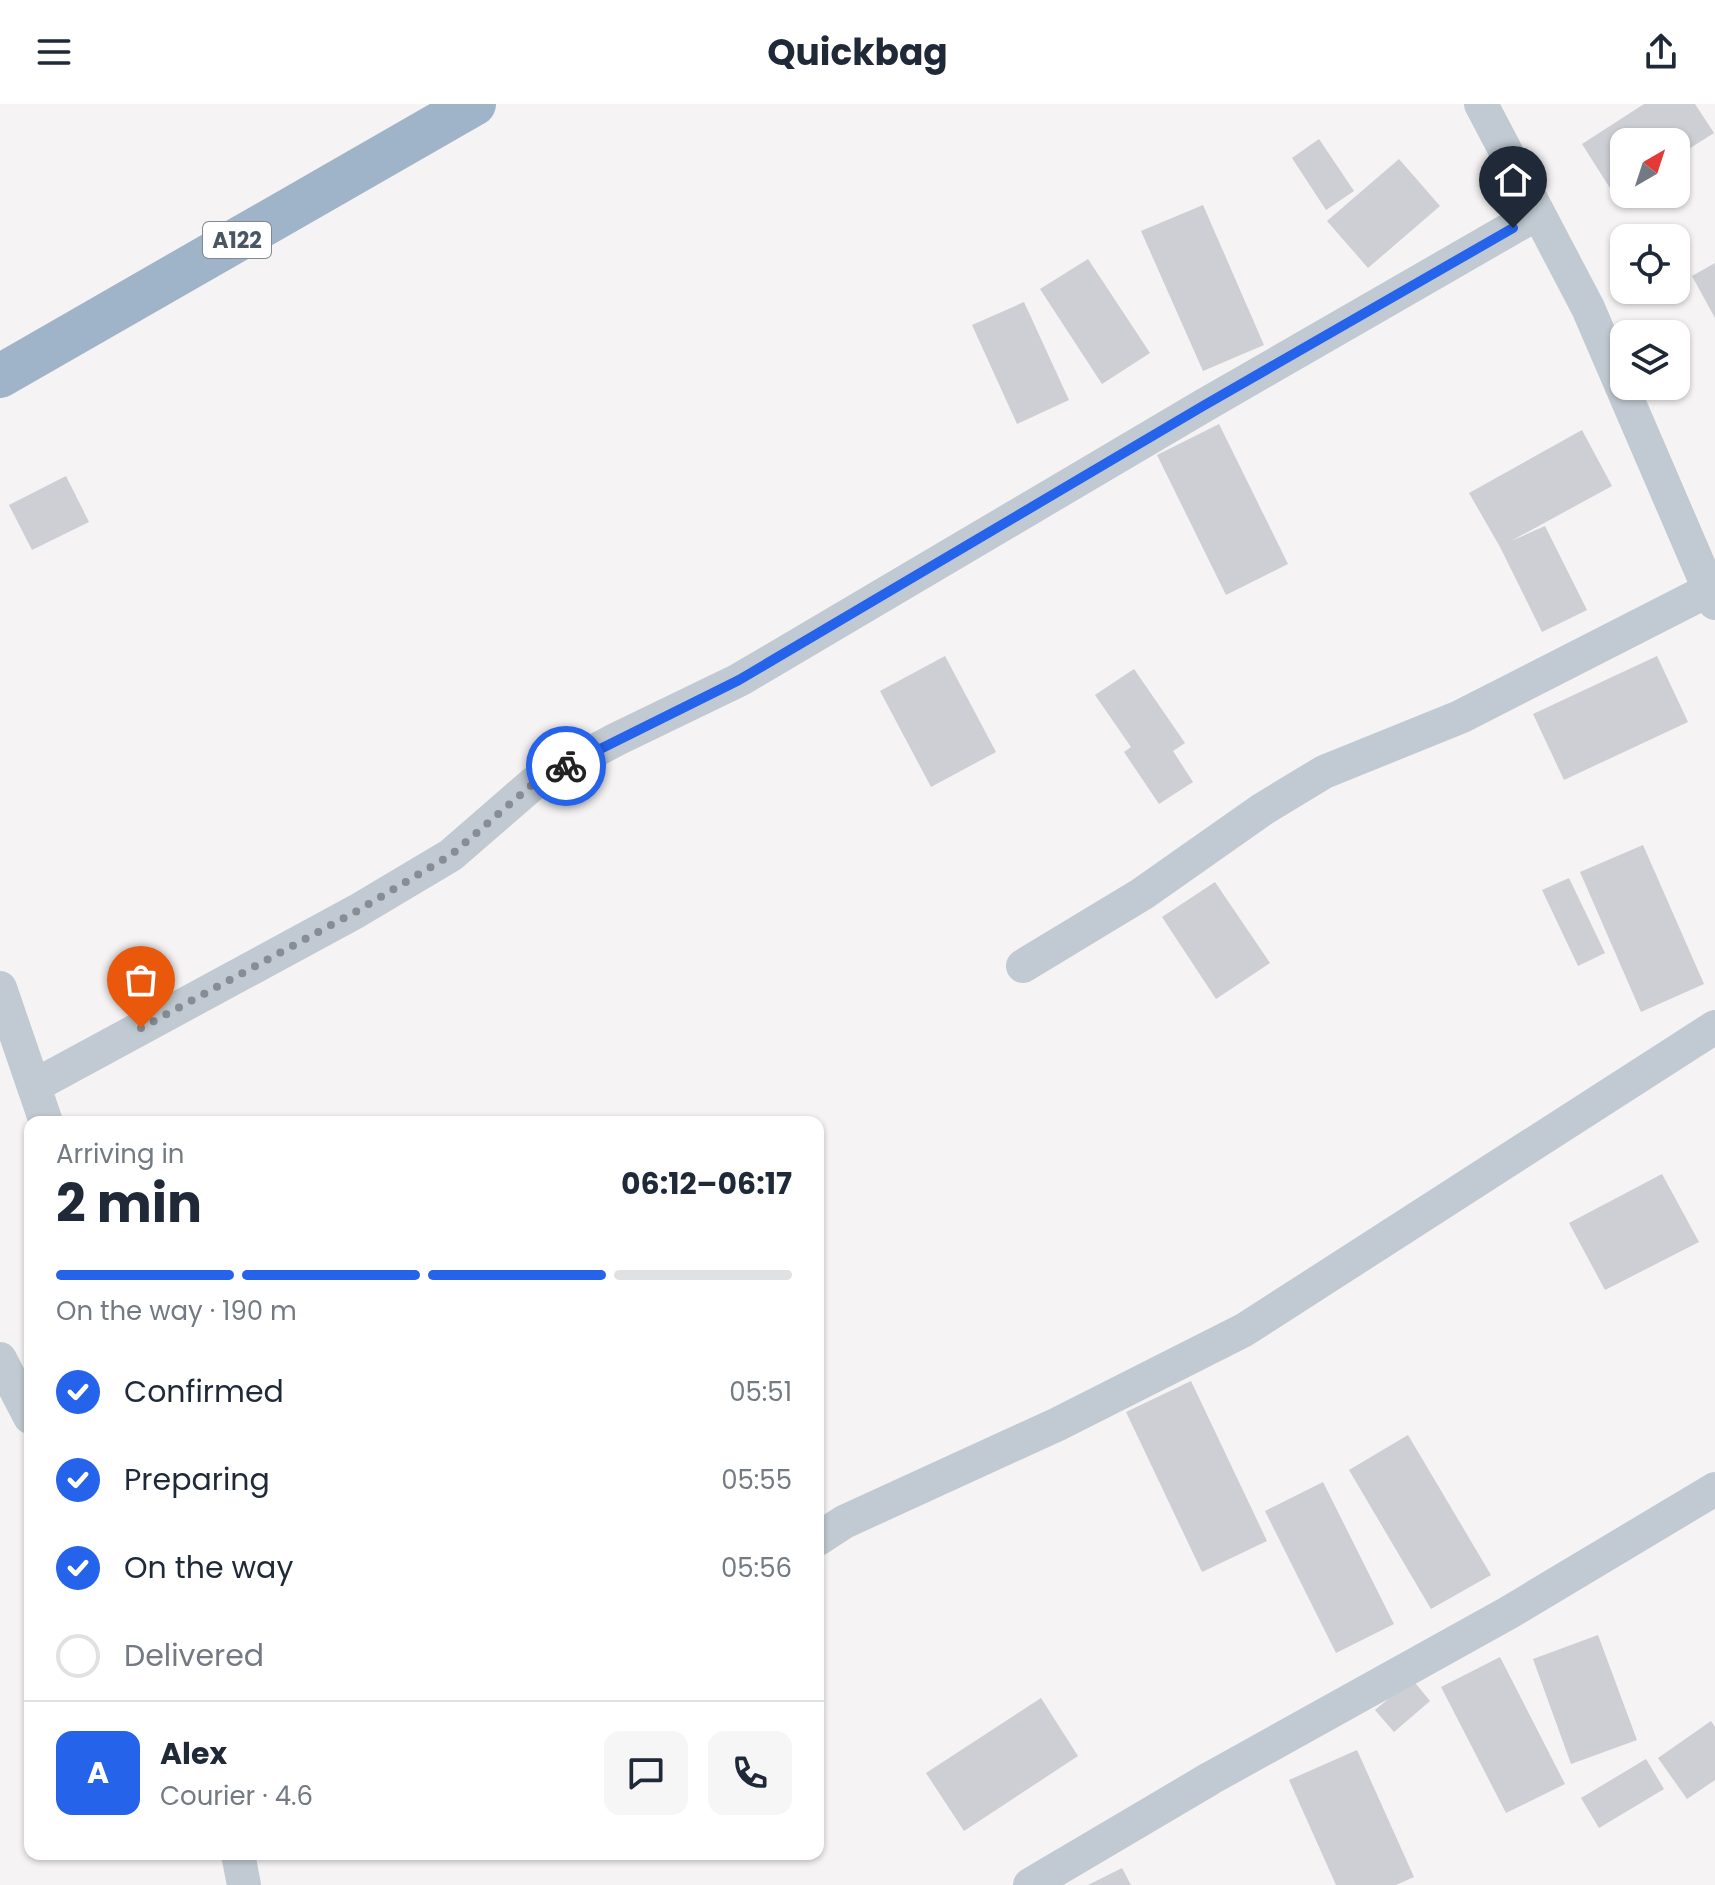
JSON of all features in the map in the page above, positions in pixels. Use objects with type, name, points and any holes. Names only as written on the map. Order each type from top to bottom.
[{"type":"highway","name":"A122","points":[[0,376],[474,104]]},
{"type":"street","points":[[1023,966],[1142,894],[1263,809],[1324,772],[1460,717],[1712,596],[1588,308],[1481,104]]},
{"type":"street","points":[[34,1086],[357,911],[451,855],[534,783],[739,680],[1203,406],[1538,213]]},
{"type":"street","points":[[0,988],[44,1116]]},
{"type":"street","points":[[824,1535],[844,1522],[1058,1424],[1244,1330],[1715,1027]]},
{"type":"street","points":[[0,1359],[24,1405]]},
{"type":"street","points":[[1030,1885],[1211,1778],[1508,1613],[1715,1489]]},
{"type":"building","points":[[1644,104],[1695,104],[1714,133],[1690,148],[1690,128],[1610,128],[1610,188],[1582,144]]},
{"type":"building","points":[[1319,139],[1354,191],[1326,210],[1292,158]]},
{"type":"building","points":[[1399,159],[1440,206],[1368,268],[1327,221]]},
{"type":"building","points":[[1203,205],[1264,345],[1203,371],[1141,231]]},
{"type":"building","points":[[1088,259],[1150,353],[1102,384],[1040,289]]},
{"type":"building","points":[[1715,263],[1715,318],[1692,276]]},
{"type":"building","points":[[1024,302],[1069,400],[1017,424],[972,325]]},
{"type":"building","points":[[1219,424],[1288,564],[1226,595],[1157,455]]},
{"type":"building","points":[[1582,430],[1612,486],[1511,541],[1545,526],[1587,610],[1542,632],[1469,493]]},
{"type":"building","points":[[66,476],[89,522],[32,550],[9,505]]},
{"type":"building","points":[[945,656],[996,752],[931,787],[880,691]]},
{"type":"building","points":[[1657,656],[1688,722],[1564,780],[1533,714]]},
{"type":"building","points":[[1134,669],[1185,743],[1173,751],[1193,782],[1159,804],[1124,752],[1131,747],[1095,695]]},
{"type":"building","points":[[1643,845],[1704,984],[1641,1012],[1580,872]]},
{"type":"building","points":[[1569,878],[1605,953],[1578,966],[1542,890]]},
{"type":"building","points":[[1215,882],[1270,963],[1216,999],[1162,917]]},
{"type":"building","points":[[1662,1174],[1699,1242],[1605,1290],[1569,1223]]},
{"type":"building","points":[[1191,1381],[1267,1541],[1202,1572],[1126,1412]]},
{"type":"building","points":[[1408,1435],[1491,1575],[1431,1609],[1349,1470]]},
{"type":"building","points":[[1323,1482],[1394,1624],[1336,1653],[1265,1511]]},
{"type":"building","points":[[1598,1635],[1637,1740],[1571,1764],[1533,1659]]},
{"type":"building","points":[[1500,1657],[1565,1784],[1506,1813],[1441,1687]]},
{"type":"building","points":[[1412,1679],[1430,1701],[1394,1732],[1375,1710]]},
{"type":"building","points":[[1041,1698],[1078,1756],[964,1831],[926,1773]]},
{"type":"building","points":[[1711,1721],[1715,1727],[1715,1780],[1687,1799],[1658,1758]]},
{"type":"building","points":[[1357,1750],[1414,1877],[1396,1885],[1336,1885],[1289,1780]]},
{"type":"building","points":[[1646,1759],[1664,1789],[1599,1828],[1581,1798]]},
{"type":"building","points":[[1122,1868],[1131,1885],[1088,1885]]},
{"type":"way so far","points":[[141,1028],[357,911],[451,855],[534,783],[566,766]]},
{"type":"route","points":[[566,766],[739,680],[1203,406],[1513,228]]}]
